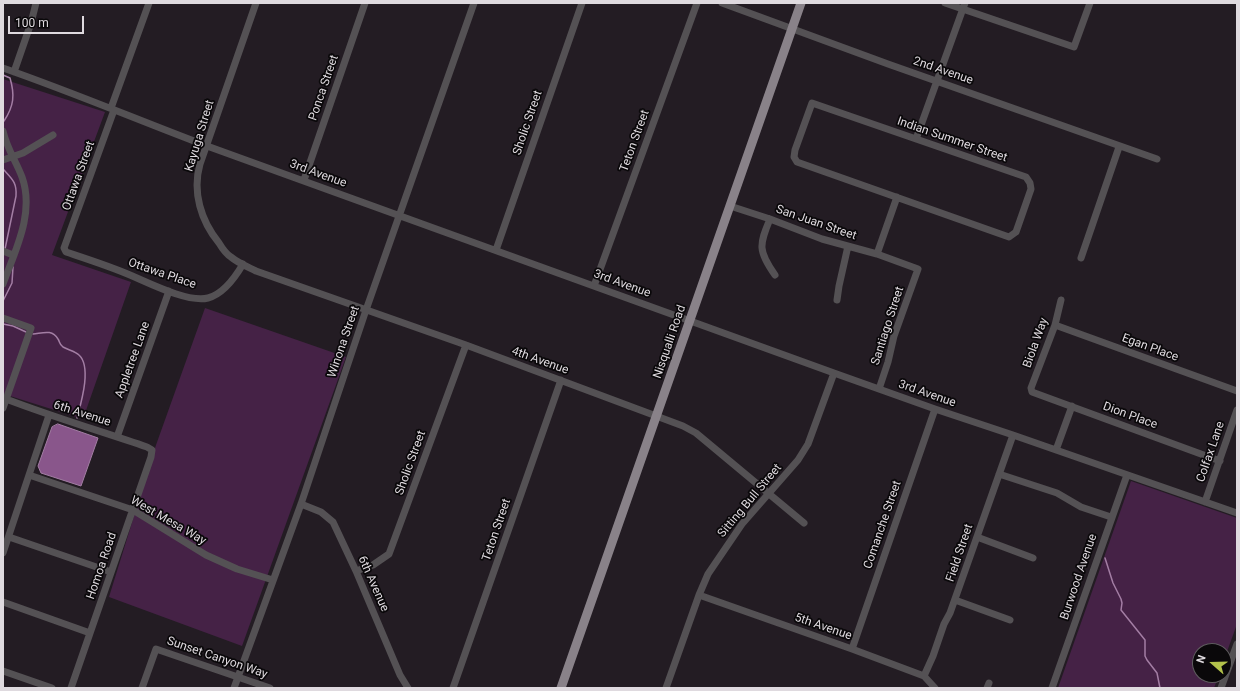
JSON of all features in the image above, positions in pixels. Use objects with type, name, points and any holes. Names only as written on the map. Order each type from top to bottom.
[{"type":"main road","name":"Nisqualli Road","points":[[561,688],[801,3]]},
{"type":"street","points":[[14,72],[31,23],[36,3]]},
{"type":"street","name":"Ottawa Street","points":[[64,248],[148,3]]},
{"type":"street","name":"Kayuga Street","points":[[243,264],[230,257],[212,234],[202,213],[199,199],[198,178],[199,169],[206,146],[256,3]]},
{"type":"street","name":"Ponca Street","points":[[304,180],[365,3]]},
{"type":"street","name":"Winona Street","points":[[234,688],[301,504],[366,310],[474,3]]},
{"type":"street","name":"Sholic Street","points":[[496,250],[582,3]]},
{"type":"street","name":"Teton Street","points":[[594,286],[697,3]]},
{"type":"street","name":"2nd Avenue","points":[[722,3],[1157,159]]},
{"type":"street","points":[[945,3],[964,6],[1074,47],[1090,3]]},
{"type":"street","points":[[916,139],[964,6]]},
{"type":"street","name":"3rd Avenue","points":[[3,68],[206,146],[304,180],[935,410],[1013,435],[1237,513]]},
{"type":"street","name":"Indian Summer Street","points":[[812,103],[916,139],[1026,177],[1030,183],[1030,189],[1016,232],[1009,237],[797,162],[794,157],[795,150],[812,103]]},
{"type":"street","points":[[3,131],[6,144],[22,178],[26,194],[26,214],[3,284]]},
{"type":"street","points":[[3,160],[23,153],[54,136]]},
{"type":"street","points":[[1081,258],[1120,147]]},
{"type":"street","points":[[877,254],[897,197]]},
{"type":"street","name":"San Juan Street","points":[[730,206],[770,219],[822,239],[877,254],[918,269]]},
{"type":"street","points":[[770,219],[762,238],[762,252],[766,263],[774,275]]},
{"type":"street","points":[[837,300],[848,246]]},
{"type":"street","name":"Ottawa Place","points":[[64,248],[66,252],[190,298],[209,298],[224,288],[235,278],[243,264]]},
{"type":"street","points":[[3,252],[13,255]]},
{"type":"street","name":"4th Avenue","points":[[243,264],[256,271],[466,345],[683,426],[696,433],[770,493],[804,523]]},
{"type":"street","name":"Santiago Street","points":[[879,389],[888,362],[894,336],[918,269]]},
{"type":"street","name":"Appletree Lane","points":[[117,437],[169,291]]},
{"type":"street","name":"Biola Way","points":[[1032,392],[1031,388],[1055,326],[1061,300]]},
{"type":"street","points":[[3,318],[31,328],[3,408]]},
{"type":"street","name":"Egan Place","points":[[1055,326],[1237,391]]},
{"type":"street","name":"Sholic Street","points":[[356,571],[373,565],[389,554],[466,345]]},
{"type":"street","name":"Sitting Bull Street","points":[[666,688],[708,574],[742,524],[798,460],[808,444],[834,373]]},
{"type":"street","name":"Teton Street","points":[[454,688],[561,380]]},
{"type":"street","name":"Dion Place","points":[[1032,392],[1220,461]]},
{"type":"street","name":"6th Avenue","points":[[6,399],[152,450]]},
{"type":"street","points":[[1056,450],[1072,406]]},
{"type":"street","name":"Comanche Street","points":[[852,648],[935,410]]},
{"type":"street","name":"Colfax Lane","points":[[1205,502],[1237,410]]},
{"type":"street","points":[[3,553],[49,415]]},
{"type":"street","name":"Field Street","points":[[924,676],[955,600],[1013,435]]},
{"type":"street","name":"Homoa Road","points":[[71,688],[133,510],[152,450]]},
{"type":"street","points":[[999,474],[1057,493],[1081,507],[1111,517]]},
{"type":"street","name":"West Mesa Way","points":[[29,475],[133,510],[206,555],[237,569],[273,580]]},
{"type":"street","name":"Burwood Avenue","points":[[1052,688],[1127,475]]},
{"type":"street","name":"6th Avenue","points":[[301,504],[321,512],[333,522],[356,571],[400,675],[408,688]]},
{"type":"street","points":[[9,537],[111,572]]},
{"type":"street","points":[[977,537],[1033,558]]},
{"type":"street","name":"5th Avenue","points":[[699,595],[852,648],[924,676],[935,688]]},
{"type":"street","points":[[955,600],[1010,620]]},
{"type":"street","points":[[3,602],[90,633]]},
{"type":"street","points":[[1221,688],[1237,644]]},
{"type":"street","name":"Sunset Canyon Way","points":[[142,688],[156,649],[270,688]]},
{"type":"street","points":[[3,671],[52,688]]},
{"type":"shaded area","points":[[3,79],[105,112],[52,255],[131,282],[83,419],[10,396],[3,415]]},
{"type":"shaded area","points":[[205,308],[346,357],[242,646],[109,597],[156,445]]},
{"type":"shaded area","points":[[58,424],[98,438],[81,486],[41,473],[38,466],[52,427]]},
{"type":"shaded area","points":[[1131,481],[1237,518],[1237,624],[1230,643],[1192,643],[1192,683],[1216,683],[1214,688],[1058,688]]},
{"type":"waterway","points":[[3,75],[10,78],[13,90],[12,105],[4,121]]},
{"type":"waterway","points":[[3,169],[9,175],[16,187],[16,196],[5,249]]},
{"type":"waterway","points":[[3,301],[12,283],[13,267]]},
{"type":"waterway","points":[[3,324],[13,326],[26,332]]},
{"type":"waterway","points":[[33,334],[47,332],[53,334],[62,346],[79,355],[83,361],[85,376],[81,404],[77,418]]},
{"type":"waterway","points":[[1105,558],[1113,583],[1121,599],[1121,610],[1145,640],[1145,656],[1157,673],[1160,688]]}]
